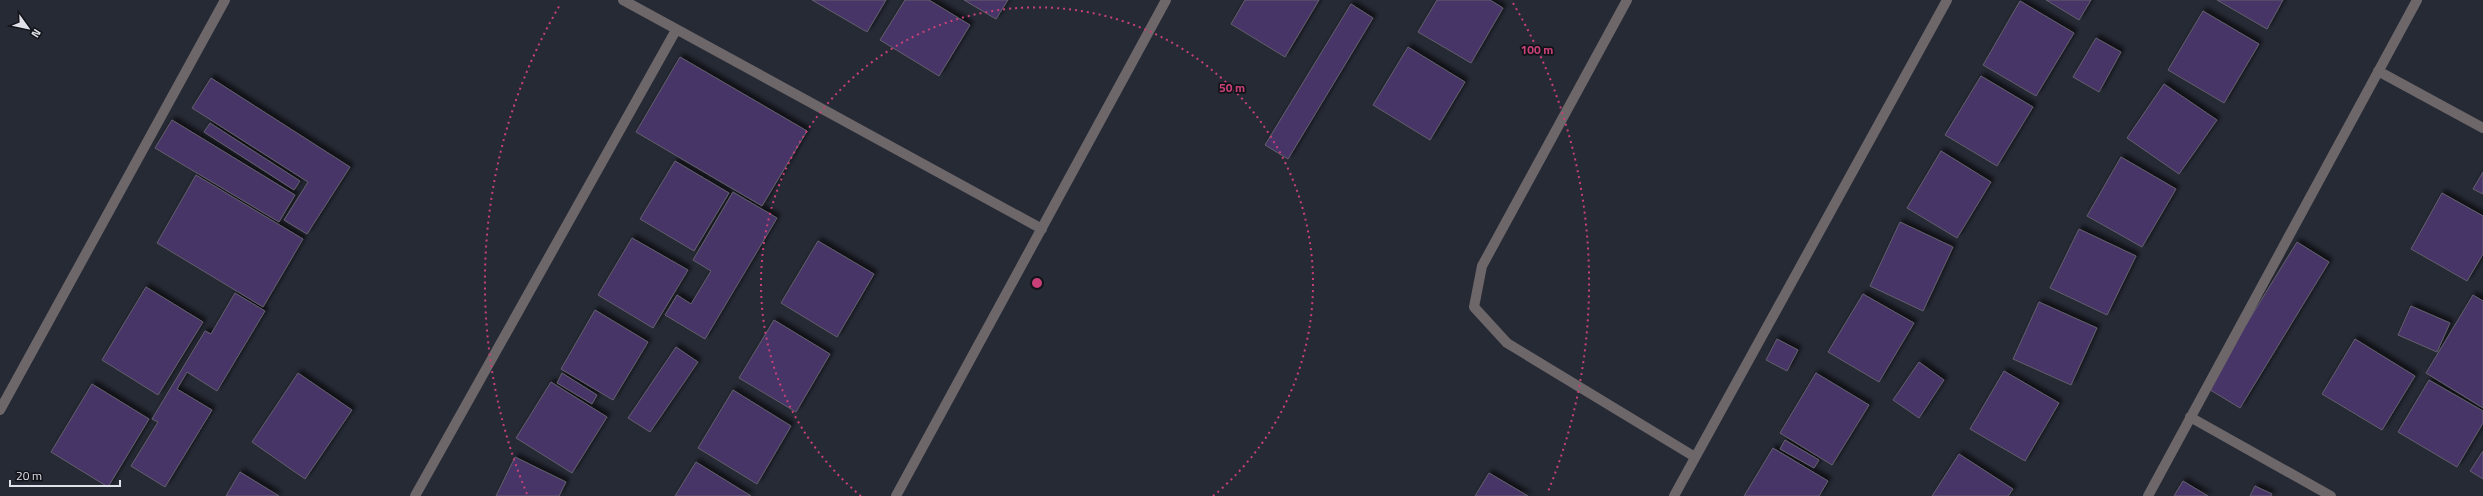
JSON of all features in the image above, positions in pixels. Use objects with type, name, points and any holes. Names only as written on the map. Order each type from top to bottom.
[{"type":"street","points":[[0,410],[225,0]]},
{"type":"street","points":[[623,0],[1042,229]]},
{"type":"street","points":[[896,496],[1166,0]]},
{"type":"street","points":[[1627,0],[1482,266],[1474,307],[1507,343],[1695,457]]},
{"type":"street","points":[[1674,496],[1947,0]]},
{"type":"street","points":[[2148,496],[2417,0]]},
{"type":"street","points":[[415,496],[676,30]]},
{"type":"street","points":[[2378,71],[2483,128]]},
{"type":"street","points":[[2190,417],[2331,496]]},
{"type":"building","points":[[812,0],[886,0],[867,32]]},
{"type":"building","points":[[905,0],[929,0],[970,25],[939,76],[880,40]]},
{"type":"building","points":[[964,0],[1008,0],[996,19]]},
{"type":"building","points":[[1245,0],[1319,0],[1285,57],[1231,24]]},
{"type":"building","points":[[1437,0],[1490,0],[1503,8],[1471,63],[1418,32]]},
{"type":"building","points":[[2046,0],[2091,0],[2079,20]]},
{"type":"building","points":[[2217,0],[2283,0],[2267,29]]},
{"type":"building","points":[[2020,1],[2074,33],[2036,96],[1983,65]]},
{"type":"building","points":[[1351,4],[1373,18],[1288,159],[1265,145]]},
{"type":"building","points":[[2203,11],[2259,44],[2224,103],[2168,70]]},
{"type":"building","points":[[2096,38],[2121,52],[2099,92],[2073,77]]},
{"type":"building","points":[[1408,47],[1465,82],[1430,140],[1373,105]]},
{"type":"building","points":[[680,57],[807,131],[762,206],[636,132]]},
{"type":"building","points":[[1981,76],[2033,107],[1997,166],[1945,135]]},
{"type":"building","points":[[211,78],[350,167],[307,234],[284,220],[308,182],[192,108]]},
{"type":"building","points":[[2164,84],[2217,120],[2179,174],[2127,138]]},
{"type":"building","points":[[172,120],[295,195],[279,222],[155,148]]},
{"type":"building","points":[[210,123],[300,181],[294,190],[204,132]]},
{"type":"building","points":[[1941,151],[1991,182],[1957,238],[1907,208]]},
{"type":"building","points":[[2121,157],[2176,189],[2142,247],[2087,216]]},
{"type":"building","points":[[675,161],[729,193],[694,251],[640,219]]},
{"type":"building","points":[[2483,172],[2483,194],[2473,189]]},
{"type":"building","points":[[196,175],[303,239],[263,307],[157,243]]},
{"type":"building","points":[[733,192],[777,218],[705,339],[665,315],[677,295],[691,304],[711,271],[693,260]]},
{"type":"building","points":[[2442,193],[2483,216],[2483,254],[2467,281],[2411,249]]},
{"type":"building","points":[[1900,222],[1953,247],[1923,311],[1870,286]]},
{"type":"building","points":[[2079,229],[2136,256],[2107,315],[2050,288]]},
{"type":"building","points":[[632,238],[688,270],[653,328],[598,295]]},
{"type":"building","points":[[818,241],[874,274],[837,337],[781,303]]},
{"type":"building","points":[[2297,242],[2329,262],[2240,408],[2207,388]]},
{"type":"building","points":[[146,287],[203,322],[158,395],[102,360]]},
{"type":"building","points":[[235,293],[265,311],[217,391],[187,372],[177,389],[212,410],[165,487],[131,466],[158,422],[152,419],[205,331],[211,334]]},
{"type":"building","points":[[1863,294],[1914,323],[1879,382],[1828,352]]},
{"type":"building","points":[[2473,295],[2483,301],[2483,408],[2426,373]]},
{"type":"building","points":[[2039,302],[2097,328],[2071,385],[2013,359]]},
{"type":"building","points":[[2411,306],[2450,323],[2437,352],[2398,335]]},
{"type":"building","points":[[595,310],[648,342],[613,400],[561,369]]},
{"type":"building","points":[[774,320],[830,354],[796,412],[739,378]]},
{"type":"building","points":[[1777,339],[1798,350],[1787,371],[1766,360]]},
{"type":"building","points":[[2355,339],[2415,376],[2382,430],[2322,394]]},
{"type":"building","points":[[676,347],[698,362],[650,432],[628,418]]},
{"type":"building","points":[[1919,362],[1944,380],[1919,418],[1893,400]]},
{"type":"building","points":[[2004,371],[2059,403],[2025,461],[1970,429]]},
{"type":"building","points":[[298,373],[352,410],[305,479],[252,442]]},
{"type":"building","points":[[562,373],[597,395],[592,404],[557,383]]},
{"type":"building","points":[[1816,373],[1869,405],[1832,465],[1780,433]]},
{"type":"building","points":[[2429,380],[2483,411],[2483,423],[2457,467],[2398,432]]},
{"type":"building","points":[[551,382],[607,417],[572,473],[516,438]]},
{"type":"building","points":[[92,384],[149,419],[108,487],[51,452]]},
{"type":"building","points":[[733,390],[791,426],[757,484],[698,448]]},
{"type":"building","points":[[1785,440],[1819,460],[1814,468],[1780,449]]},
{"type":"building","points":[[1773,448],[1828,481],[1819,496],[1744,496]]},
{"type":"building","points":[[2483,451],[2483,479],[2470,471]]},
{"type":"building","points":[[1959,454],[2013,489],[2008,496],[1932,496]]},
{"type":"building","points":[[515,457],[566,482],[559,496],[496,496]]},
{"type":"building","points":[[696,462],[751,496],[675,496]]},
{"type":"building","points":[[240,472],[279,496],[226,496]]},
{"type":"building","points":[[1489,473],[1528,496],[1475,496]]},
{"type":"building","points":[[2183,481],[2208,496],[2174,496]]},
{"type":"building","points":[[2255,486],[2272,494],[2271,496],[2250,496]]}]
